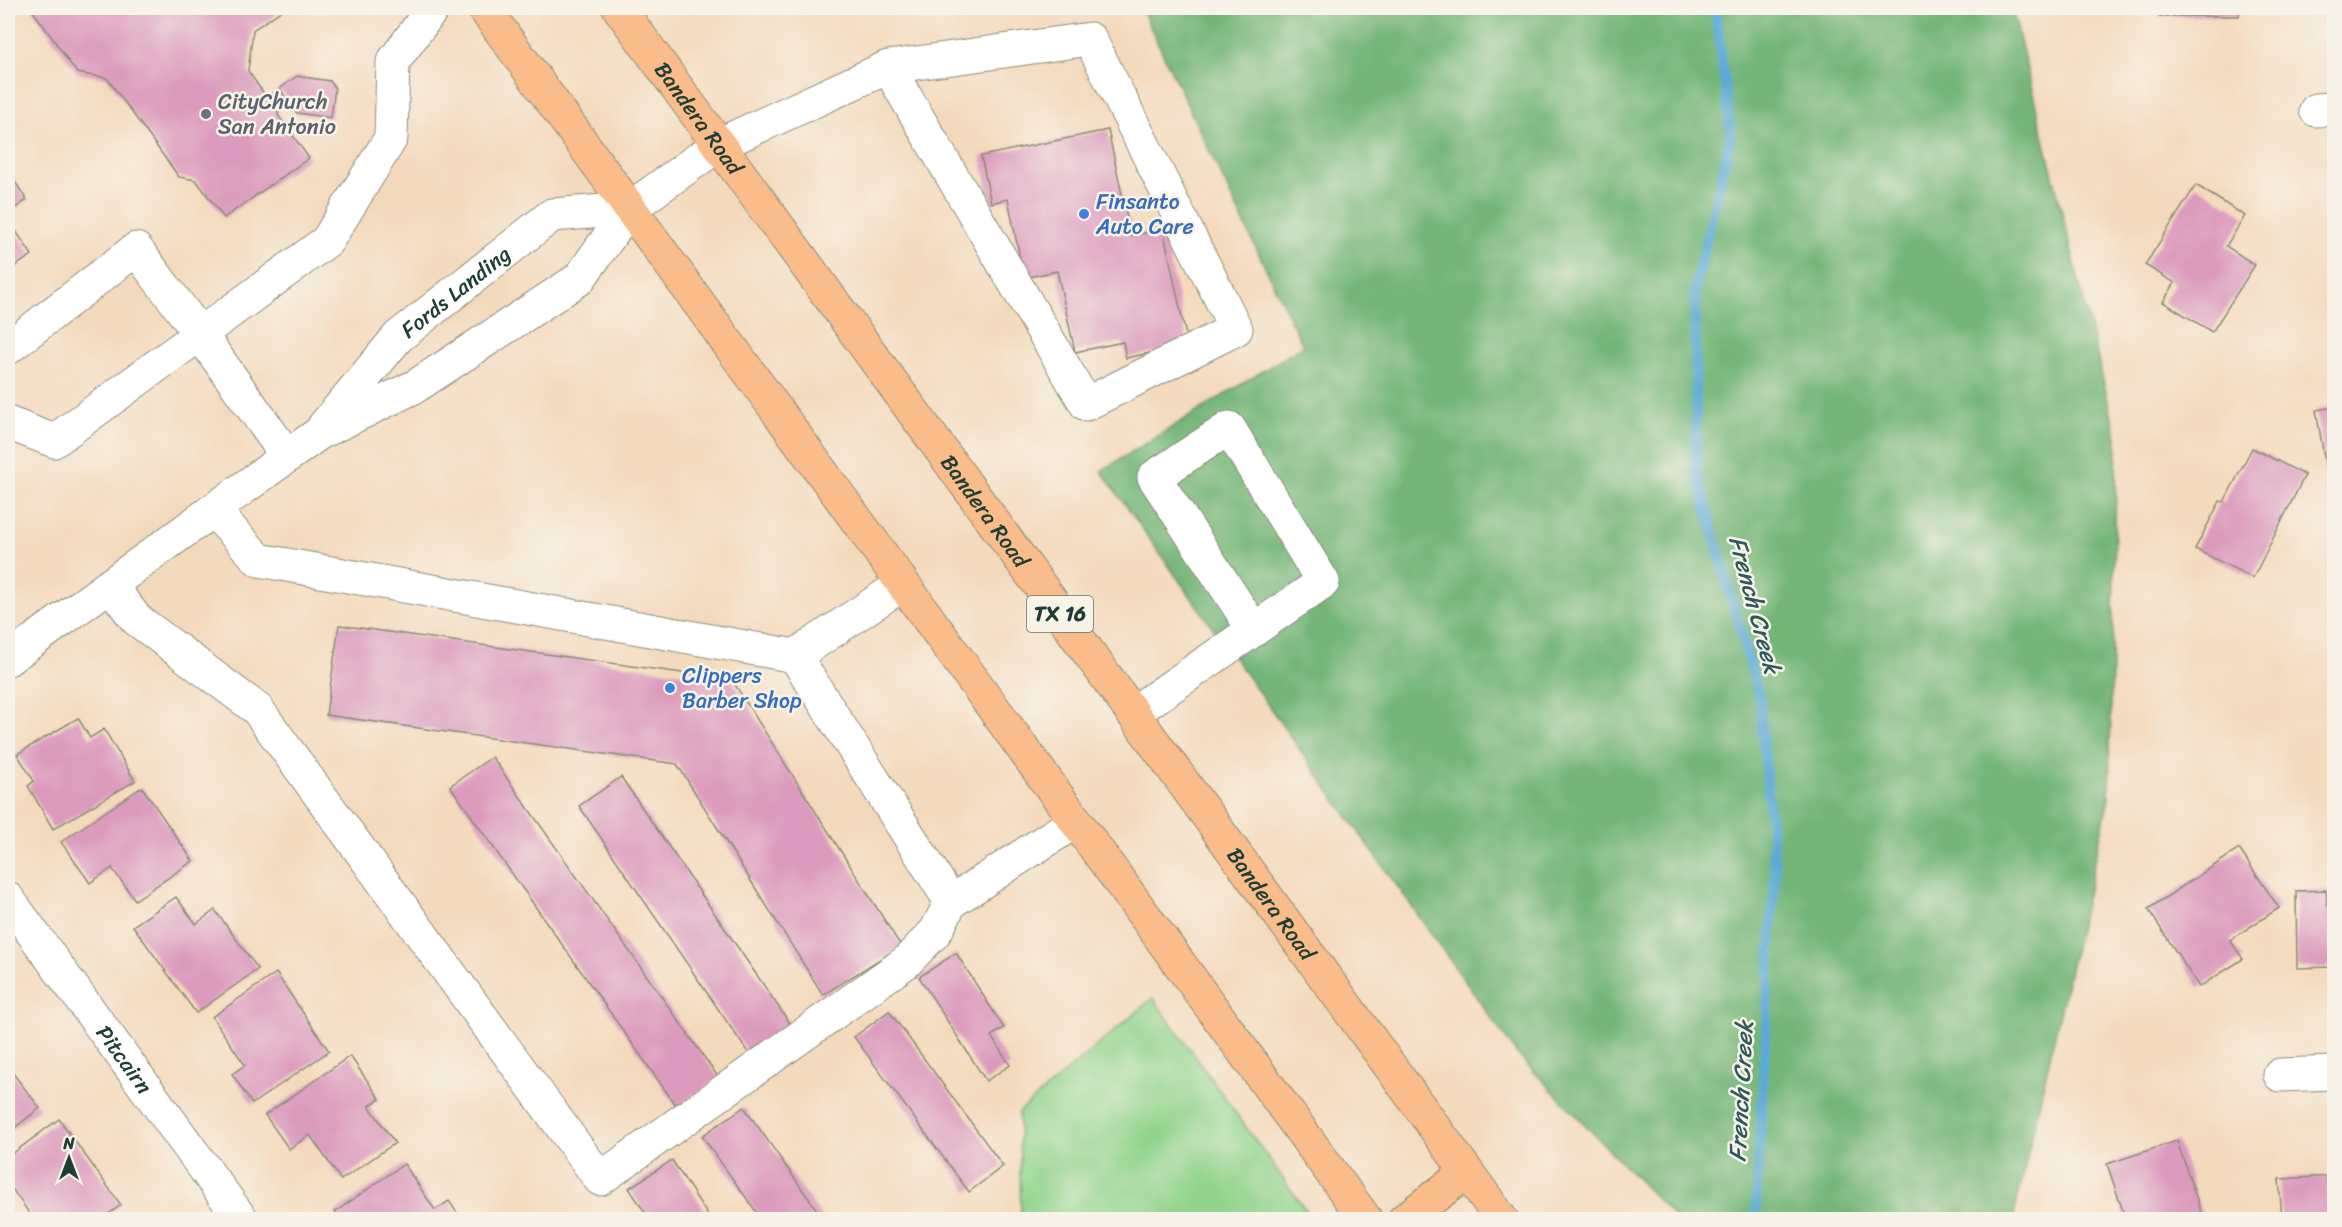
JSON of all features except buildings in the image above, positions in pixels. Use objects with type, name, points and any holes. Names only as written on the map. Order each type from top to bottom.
[{"type":"main road","points":[[484,8],[1366,1220]]},
{"type":"main road","name":"Bandera Road","points":[[619,8],[1502,1220]]},
{"type":"main road","points":[[1404,1220],[1467,1172]]},
{"type":"street","points":[[8,423],[54,441],[327,241],[391,138],[393,62],[433,8]]},
{"type":"street","name":"Fords Landing","points":[[8,659],[318,434],[416,386],[579,279],[629,209],[718,145],[888,67],[1090,39],[1236,329],[1086,404],[888,67]]},
{"type":"street","name":"Fords Landing","points":[[318,434],[398,337],[552,215],[629,209]]},
{"type":"street","points":[[8,348],[136,249],[287,456]]},
{"type":"street","points":[[1133,714],[1254,630],[1323,582],[1229,428],[1154,477],[1254,630]]},
{"type":"street","points":[[213,510],[259,560],[795,656],[903,584]]},
{"type":"street","points":[[110,585],[136,620],[256,709],[600,1179],[906,962],[936,931],[951,902],[1076,822]]},
{"type":"street","points":[[795,656],[951,902]]},
{"type":"street","name":"Pitcairn","points":[[8,899],[242,1220]]},
{"type":"street","points":[[2280,1074],[2334,1073]]},
{"type":"green space","points":[[1141,8],[2012,8],[2117,437],[2109,799],[2013,1219],[1676,1219],[1517,1054],[1101,471],[1303,346]]},
{"type":"green space","points":[[1153,998],[1312,1219],[1021,1219],[1019,1112]]},
{"type":"waterway","name":"French Creek","points":[[1715,8],[1731,135],[1695,288],[1696,470],[1759,697],[1775,870],[1755,1220]]},
{"type":"place","name":"CityChurch San Antonio","points":[[206,114]]},
{"type":"place","name":"Finsanto Auto Care","points":[[1084,214]]},
{"type":"place","name":"Clippers Barber Shop","points":[[670,688]]}]
